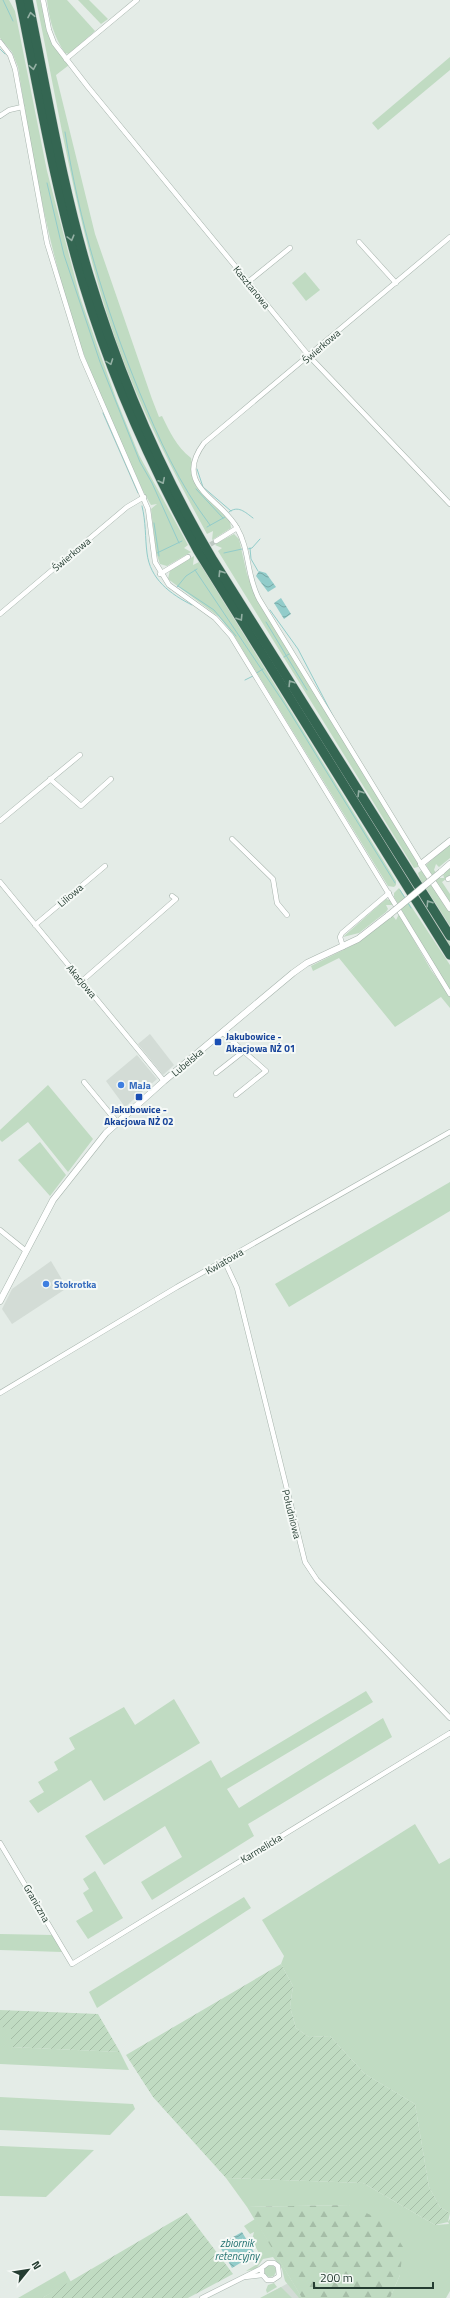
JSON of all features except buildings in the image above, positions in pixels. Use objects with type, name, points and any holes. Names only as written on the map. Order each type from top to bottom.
[{"type":"highway","points":[[13,0],[26,28]]},
{"type":"highway","points":[[20,0],[57,181],[81,275],[114,373],[145,446],[177,512],[202,558],[450,955]]},
{"type":"highway","points":[[28,0],[60,154],[84,256],[112,344],[152,442],[185,509],[213,560],[450,936]]},
{"type":"street","name":"Kasztanowa","points":[[43,0],[50,34],[66,59],[309,356],[450,504]]},
{"type":"street","points":[[66,59],[137,0]]},
{"type":"street","points":[[0,42],[13,63],[42,224],[80,351],[144,497],[151,520],[154,558],[160,574],[174,589],[215,618],[231,636],[450,994]]},
{"type":"street","points":[[0,116],[22,107]]},
{"type":"street","name":"Świerkowa","points":[[237,528],[230,518],[199,487],[194,475],[196,458],[199,450],[211,436],[309,356],[450,237]]},
{"type":"street","points":[[359,242],[396,283]]},
{"type":"street","points":[[248,282],[290,248]]},
{"type":"street","name":"Świerkowa","points":[[0,614],[127,507],[144,497]]},
{"type":"street","points":[[216,541],[237,528],[244,543],[250,581],[259,599],[421,864],[450,908]]},
{"type":"street","points":[[160,574],[188,557]]},
{"type":"street","points":[[0,821],[80,755]]},
{"type":"street","points":[[50,779],[81,806],[111,779]]},
{"type":"street","points":[[232,839],[273,879],[277,903],[287,915]]},
{"type":"street","points":[[421,864],[450,841]]},
{"type":"street","name":"Lubelska","points":[[0,1301],[3,1289],[58,1193],[97,1143],[117,1122],[296,970],[362,936],[450,864]]},
{"type":"street","name":"Liliowa","points":[[35,925],[105,866]]},
{"type":"street","name":"Akacjowa","points":[[0,882],[164,1081]]},
{"type":"street","points":[[343,947],[340,937],[342,932],[389,893]]},
{"type":"street","points":[[82,981],[176,900],[172,896]]},
{"type":"street","points":[[222,1032],[266,1071],[236,1095]]},
{"type":"street","points":[[216,1073],[244,1051]]},
{"type":"street","points":[[84,1082],[117,1122]]},
{"type":"street","name":"Kwiatowa","points":[[0,1394],[224,1260],[450,1132]]},
{"type":"street","points":[[0,1230],[26,1251]]},
{"type":"street","name":"Południowa","points":[[224,1260],[237,1288],[305,1562],[318,1580],[450,1718]]},
{"type":"street","name":"Karmelicka","points":[[72,1964],[450,1733]]},
{"type":"street","name":"Graniczna","points":[[0,1843],[72,1964]]},
{"type":"street","points":[[202,2298],[262,2268],[266,2263],[273,2263],[278,2266],[280,2272],[277,2278],[272,2280],[266,2279],[262,2275],[262,2268]]},
{"type":"street","points":[[243,2277],[262,2275]]},
{"type":"shaded area","points":[[150,1034],[174,1065],[163,1075],[138,1044]]},
{"type":"shaded area","points":[[137,1055],[157,1079],[125,1107],[106,1081]]},
{"type":"shaded area","points":[[51,1261],[67,1288],[12,1324],[2,1309],[12,1289]]},
{"type":"shaded area","points":[[292,2281],[302,2298],[261,2298]]},
{"type":"green space","points":[[0,0],[9,0],[15,11],[47,171],[80,297],[117,401],[139,455],[188,545],[184,548],[191,552],[167,566],[160,564],[156,552],[151,509],[157,504],[151,505],[143,491],[96,385],[82,349],[71,314],[52,245],[36,174],[18,67],[12,52],[0,38]]},
{"type":"green space","points":[[36,0],[40,0],[51,41],[69,65],[56,75],[95,234],[152,399],[159,417],[162,416],[177,444],[191,458],[196,486],[230,521],[231,528],[212,540],[213,531],[207,534],[152,428],[128,373],[108,317],[86,239]]},
{"type":"green space","points":[[47,0],[67,0],[95,31],[69,54],[65,53],[55,34],[49,14]]},
{"type":"green space","points":[[78,0],[89,0],[108,19],[101,24]]},
{"type":"green space","points":[[450,57],[450,70],[378,130],[372,123]]},
{"type":"green space","points":[[305,272],[320,290],[306,301],[292,283]]},
{"type":"green space","points":[[234,534],[239,539],[247,574],[256,598],[419,864],[418,867],[414,868],[218,551],[222,548],[215,545]]},
{"type":"green space","points":[[194,556],[193,565],[199,562],[396,881],[396,885],[394,887],[388,886],[233,634],[219,617],[168,579],[170,570]]},
{"type":"green space","points":[[450,844],[450,858],[439,867],[436,864],[434,870],[440,878],[444,878],[443,874],[450,868],[450,876],[442,882],[450,894],[450,904],[426,865]]},
{"type":"green space","points":[[395,855],[450,942],[450,947],[393,857]]},
{"type":"green space","points":[[422,870],[450,912],[450,926],[420,879],[418,873]]},
{"type":"green space","points":[[399,888],[450,965],[450,991],[394,897],[394,893]]},
{"type":"green space","points":[[386,899],[390,900],[393,905],[386,905],[388,909],[386,912],[359,933],[343,937]]},
{"type":"green space","points":[[399,914],[431,970],[450,996],[450,1008],[441,997],[395,1027],[339,958],[313,971],[311,966],[353,945],[391,917],[393,916],[396,920]]},
{"type":"green space","points":[[48,1085],[93,1139],[68,1172],[28,1122],[2,1142],[0,1140],[0,1130]]},
{"type":"green space","points":[[40,1142],[66,1175],[50,1196],[18,1160]]},
{"type":"green space","points":[[450,1182],[450,1211],[289,1307],[275,1284]]},
{"type":"green space","points":[[366,1691],[373,1702],[227,1789],[239,1808],[383,1718],[392,1737],[248,1824],[254,1836],[152,1900],[141,1882],[182,1857],[165,1826],[104,1865],[85,1836],[211,1760],[221,1778]]},
{"type":"green space","points":[[174,1699],[200,1743],[104,1801],[91,1780],[38,1813],[29,1801],[44,1792],[38,1782],[58,1770],[54,1762],[75,1749],[69,1738],[124,1707],[135,1725]]},
{"type":"green space","points":[[415,1824],[439,1864],[450,1858],[450,2213],[440,2207],[429,2187],[415,2104],[365,2074],[330,2036],[309,2037],[296,2028],[290,2007],[293,1986],[281,1964],[284,1956],[262,1920]]},
{"type":"green space","points":[[95,1871],[123,1918],[88,1939],[76,1921],[93,1911],[83,1893],[89,1889],[83,1879]]},
{"type":"green space","points":[[244,1897],[251,1908],[97,2008],[89,1992]]},
{"type":"green space","points":[[0,1934],[53,1935],[62,1952],[0,1950]]},
{"type":"green space","points":[[281,1964],[293,1986],[290,2007],[296,2028],[309,2037],[330,2036],[365,2074],[415,2104],[429,2187],[440,2207],[450,2213],[448,2222],[435,2225],[363,2183],[226,2178],[153,2097],[126,2055]]},
{"type":"green space","points":[[0,2010],[98,2014],[120,2052],[11,2047],[11,2028],[0,2027]]},
{"type":"green space","points":[[0,2027],[11,2027],[11,2047],[120,2052],[129,2070],[0,2064]]},
{"type":"green space","points":[[0,2097],[133,2104],[135,2109],[110,2135],[0,2130]]},
{"type":"green space","points":[[0,2146],[94,2150],[46,2197],[0,2196]]},
{"type":"green space","points":[[226,2178],[363,2183],[435,2225],[449,2224],[448,2222],[450,2219],[450,2291],[446,2298],[390,2298],[400,2275],[349,2205],[247,2207]]},
{"type":"green space","points":[[349,2205],[388,2223],[403,2247],[400,2275],[390,2298],[302,2298],[247,2207]]},
{"type":"green space","points":[[187,2213],[233,2274],[188,2298],[42,2298]]},
{"type":"green space","points":[[255,2219],[302,2298],[299,2298],[285,2281],[282,2269],[273,2257],[263,2259],[256,2269],[246,2271],[259,2263],[258,2260],[261,2257],[252,2240],[254,2232],[250,2234],[244,2226]]},
{"type":"green space","points":[[268,2265],[272,2265],[276,2271],[272,2277],[268,2277],[264,2273],[264,2269]]},
{"type":"green space","points":[[65,2271],[71,2282],[42,2298],[18,2298]]},
{"type":"green space","points":[[274,2283],[277,2287],[267,2293],[266,2290],[268,2285]]},
{"type":"green space","points":[[281,2287],[292,2298],[260,2298]]},
{"type":"water","points":[[259,571],[266,573],[276,587],[268,592],[256,576]]},
{"type":"water","points":[[281,598],[291,614],[284,619],[274,603]]},
{"type":"water","name":"zbiornik retencyjny","points":[[242,2232],[255,2254],[232,2268],[219,2245]]},
{"type":"waterway","points":[[3,0],[13,21]]},
{"type":"waterway","points":[[0,49],[5,54]]},
{"type":"waterway","points":[[65,132],[78,198],[94,264],[115,328],[147,409],[170,461],[189,494],[210,525]]},
{"type":"waterway","points":[[47,183],[64,255],[100,362],[140,462],[152,483],[179,543]]},
{"type":"waterway","points":[[103,413],[138,493]]},
{"type":"waterway","points":[[197,469],[203,487],[231,511]]},
{"type":"waterway","points":[[196,489],[223,518]]},
{"type":"waterway","points":[[142,506],[147,553],[152,571],[162,585],[169,591],[192,605]]},
{"type":"waterway","points":[[229,512],[238,509],[253,518]]},
{"type":"waterway","points":[[207,527],[225,517]]},
{"type":"waterway","points":[[154,523],[159,556]]},
{"type":"waterway","points":[[248,549],[252,548],[260,539]]},
{"type":"waterway","points":[[157,553],[182,541]]},
{"type":"waterway","points":[[250,548],[251,559],[258,571]]},
{"type":"waterway","points":[[224,553],[242,549]]},
{"type":"waterway","points":[[177,587],[186,576],[197,569]]},
{"type":"waterway","points":[[195,570],[286,706],[395,883]]},
{"type":"waterway","points":[[178,586],[214,610],[236,636]]},
{"type":"waterway","points":[[270,610],[298,649],[333,716]]},
{"type":"waterway","points":[[266,622],[307,690]]},
{"type":"waterway","points":[[284,657],[289,654]]},
{"type":"waterway","points":[[255,674],[263,669]]},
{"type":"waterway","points":[[245,680],[253,676]]},
{"type":"waterway","points":[[400,890],[405,898]]},
{"type":"waterway","points":[[408,903],[411,908]]},
{"type":"tunnel","points":[[205,548],[216,541]]},
{"type":"place","name":"Jakubowice - Akacjowa NŻ 01","points":[[218,1042]]},
{"type":"place","name":"MaJa","points":[[121,1085]]},
{"type":"place","name":"Jakubowice - Akacjowa NŻ 02","points":[[139,1097]]},
{"type":"place","name":"Stokrotka","points":[[46,1284]]}]
